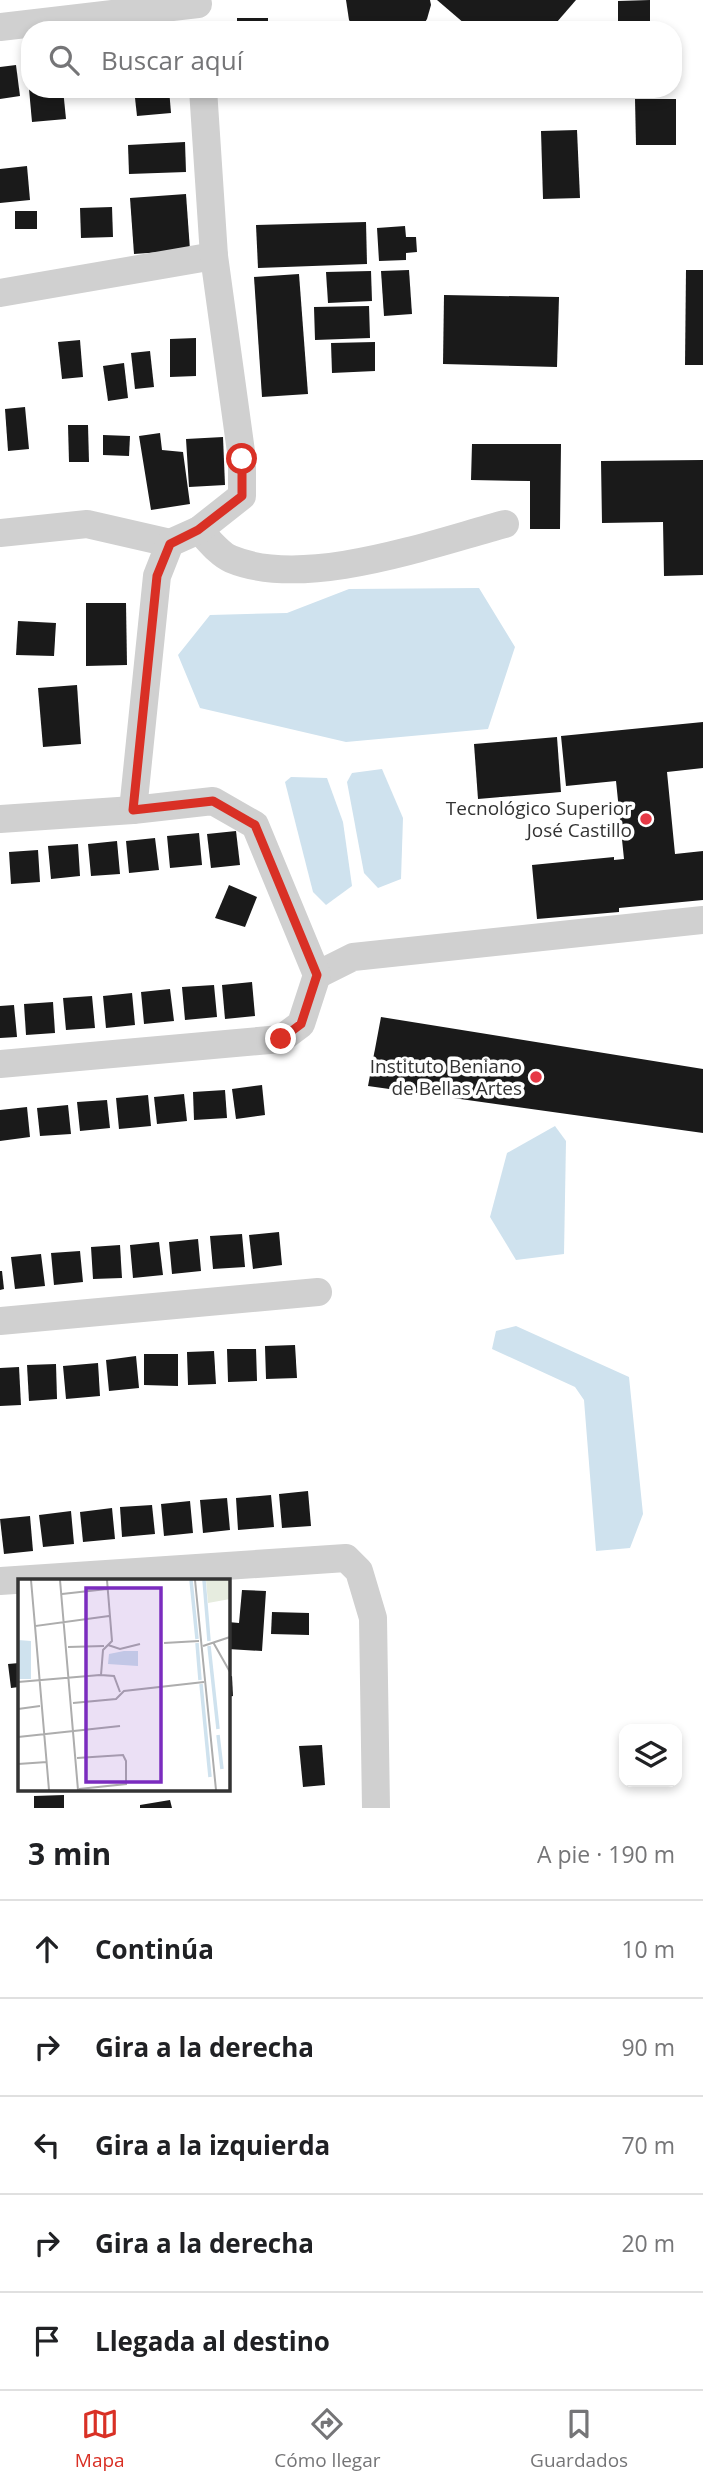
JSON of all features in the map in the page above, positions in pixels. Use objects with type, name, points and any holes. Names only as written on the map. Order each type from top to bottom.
[{"type":"street","points":[[75,21],[199,11]]},
{"type":"street","points":[[0,27],[21,25]]},
{"type":"street","points":[[0,533],[87,524],[170,544],[198,530],[242,496],[242,459],[214,256],[204,98]]},
{"type":"street","points":[[0,293],[214,256]]},
{"type":"street","points":[[198,530],[228,558],[262,569],[312,569],[386,556],[505,524]]},
{"type":"street","points":[[133,810],[157,576],[170,544]]},
{"type":"street","points":[[0,819],[133,810],[213,801],[255,825],[317,975],[301,1024],[281,1039],[0,1064]]},
{"type":"street","points":[[317,975],[353,957],[703,920]]},
{"type":"street","points":[[0,1321],[318,1292]]},
{"type":"street","points":[[30,1579],[346,1558],[359,1571],[373,1618],[376,1808]]},
{"type":"street","points":[[0,1581],[18,1580]]},
{"type":"water","points":[[479,588],[515,647],[488,729],[346,742],[200,708],[178,655],[210,615],[287,613],[349,589]]},
{"type":"water","points":[[382,769],[403,818],[401,879],[378,888],[364,873],[347,782],[352,773]]},
{"type":"water","points":[[291,777],[327,778],[343,822],[352,886],[326,905],[313,892],[285,782]]},
{"type":"water","points":[[555,1126],[566,1141],[564,1254],[516,1260],[490,1217],[507,1153]]},
{"type":"water","points":[[516,1326],[629,1377],[643,1514],[630,1548],[596,1551],[584,1400],[575,1387],[492,1349],[496,1331]]},
{"type":"building","points":[[346,0],[430,0],[426,21],[349,20]]},
{"type":"building","points":[[437,0],[576,0],[558,21],[462,21]]},
{"type":"building","points":[[650,0],[650,21],[618,21],[618,1]]},
{"type":"building","points":[[237,18],[268,18],[268,21],[237,21]]},
{"type":"building","points":[[16,65],[20,96],[0,99],[0,67]]},
{"type":"building","points":[[30,98],[64,98],[66,119],[32,122]]},
{"type":"building","points":[[135,98],[170,98],[171,113],[137,116]]},
{"type":"building","points":[[635,99],[676,99],[676,145],[636,145]]},
{"type":"building","points":[[577,130],[580,198],[543,199],[541,131]]},
{"type":"building","points":[[185,142],[186,172],[129,174],[128,145]]},
{"type":"building","points":[[27,166],[30,200],[0,203],[0,169]]},
{"type":"building","points":[[186,194],[190,250],[134,254],[130,198]]},
{"type":"building","points":[[112,207],[113,237],[81,238],[80,208]]},
{"type":"building","points":[[15,211],[37,211],[37,229],[15,229]]},
{"type":"building","points":[[366,222],[367,264],[258,268],[256,225]]},
{"type":"building","points":[[405,226],[406,237],[416,237],[417,252],[406,253],[406,260],[379,261],[377,228]]},
{"type":"building","points":[[409,270],[412,314],[384,316],[381,271]]},
{"type":"building","points":[[686,270],[703,270],[703,365],[685,365]]},
{"type":"building","points":[[371,271],[372,301],[328,303],[326,272]]},
{"type":"building","points":[[299,274],[308,394],[262,397],[254,277]]},
{"type":"building","points":[[444,295],[559,297],[557,367],[443,364]]},
{"type":"building","points":[[369,306],[370,338],[315,340],[314,307]]},
{"type":"building","points":[[196,338],[196,376],[170,377],[170,339]]},
{"type":"building","points":[[80,340],[83,377],[62,379],[58,342]]},
{"type":"building","points":[[375,342],[375,371],[332,373],[331,343]]},
{"type":"building","points":[[150,351],[154,387],[135,389],[131,353]]},
{"type":"building","points":[[124,363],[128,398],[108,401],[103,366]]},
{"type":"building","points":[[25,407],[29,449],[8,451],[5,409]]},
{"type":"building","points":[[68,425],[88,425],[89,462],[69,462]]},
{"type":"building","points":[[160,433],[162,450],[183,452],[190,504],[151,510],[139,436]]},
{"type":"building","points":[[103,435],[130,436],[129,456],[103,455]]},
{"type":"building","points":[[223,437],[225,485],[189,487],[186,439]]},
{"type":"building","points":[[472,444],[561,444],[560,529],[530,529],[530,481],[471,480]]},
{"type":"building","points":[[703,460],[703,575],[664,576],[663,522],[602,523],[601,461]]},
{"type":"building","points":[[86,603],[126,603],[127,665],[86,666]]},
{"type":"building","points":[[18,621],[56,623],[54,656],[16,655]]},
{"type":"building","points":[[77,685],[81,744],[43,747],[38,688]]},
{"type":"building","name":"Tecnológico Superior José Castillo","points":[[703,722],[703,768],[667,772],[675,854],[703,851],[703,900],[619,908],[619,912],[537,919],[532,865],[614,857],[614,860],[624,859],[616,781],[566,786],[561,736]]},
{"type":"building","points":[[557,737],[561,792],[478,799],[474,744]]},
{"type":"building","points":[[236,831],[240,865],[211,868],[207,834]]},
{"type":"building","points":[[199,833],[202,865],[170,868],[167,836]]},
{"type":"building","points":[[155,838],[159,870],[129,873],[126,841]]},
{"type":"building","points":[[117,841],[120,874],[91,876],[88,844]]},
{"type":"building","points":[[78,844],[80,876],[51,879],[48,846]]},
{"type":"building","points":[[38,850],[40,882],[11,884],[9,852]]},
{"type":"building","points":[[229,885],[257,897],[245,927],[215,918]]},
{"type":"building","points":[[252,982],[255,1016],[225,1019],[222,985]]},
{"type":"building","points":[[214,985],[217,1017],[185,1020],[182,987]]},
{"type":"building","points":[[170,989],[174,1021],[144,1024],[141,992]]},
{"type":"building","points":[[132,993],[135,1025],[106,1028],[103,996]]},
{"type":"building","points":[[92,996],[95,1028],[66,1030],[63,998]]},
{"type":"building","points":[[53,1002],[55,1033],[26,1035],[24,1004]]},
{"type":"building","points":[[14,1005],[17,1037],[0,1038],[0,1006]]},
{"type":"building","name":"Instituto Beniano de Bellas Artes","points":[[381,1017],[703,1069],[703,1133],[368,1086]]},
{"type":"building","points":[[262,1085],[265,1115],[236,1119],[232,1089]]},
{"type":"building","points":[[225,1090],[227,1118],[194,1120],[193,1092]]},
{"type":"building","points":[[184,1094],[187,1121],[157,1124],[154,1097]]},
{"type":"building","points":[[148,1095],[151,1126],[119,1129],[116,1098]]},
{"type":"building","points":[[107,1100],[110,1128],[80,1131],[77,1102]]},
{"type":"building","points":[[68,1105],[71,1134],[40,1136],[37,1108]]},
{"type":"building","points":[[27,1107],[30,1137],[0,1141],[0,1110]]},
{"type":"building","points":[[279,1232],[282,1265],[253,1269],[249,1235]]},
{"type":"building","points":[[242,1234],[245,1267],[213,1269],[210,1236]]},
{"type":"building","points":[[198,1239],[201,1271],[172,1274],[169,1242]]},
{"type":"building","points":[[159,1242],[163,1275],[133,1278],[130,1245]]},
{"type":"building","points":[[120,1245],[122,1278],[93,1279],[91,1247]]},
{"type":"building","points":[[80,1251],[83,1282],[54,1285],[51,1253]]},
{"type":"building","points":[[41,1254],[45,1286],[15,1289],[11,1257]]},
{"type":"building","points":[[0,1271],[4,1289],[0,1290]]},
{"type":"building","points":[[295,1345],[297,1378],[266,1379],[265,1346]]},
{"type":"building","points":[[227,1349],[256,1349],[257,1381],[228,1382]]},
{"type":"building","points":[[214,1351],[216,1384],[188,1385],[187,1352]]},
{"type":"building","points":[[144,1354],[178,1354],[178,1386],[144,1385]]},
{"type":"building","points":[[136,1356],[139,1388],[109,1391],[106,1360]]},
{"type":"building","points":[[98,1363],[100,1396],[66,1399],[63,1366]]},
{"type":"building","points":[[56,1364],[57,1399],[29,1401],[27,1365]]},
{"type":"building","points":[[19,1367],[21,1405],[0,1406],[0,1368]]},
{"type":"building","points":[[308,1491],[311,1526],[282,1528],[279,1494]]},
{"type":"building","points":[[271,1495],[274,1527],[238,1530],[236,1498]]},
{"type":"building","points":[[227,1498],[230,1530],[203,1533],[200,1500]]},
{"type":"building","points":[[190,1501],[193,1533],[164,1536],[161,1504]]},
{"type":"building","points":[[152,1505],[155,1534],[122,1537],[120,1507]]},
{"type":"building","points":[[112,1508],[115,1539],[83,1542],[80,1512]]},
{"type":"building","points":[[71,1511],[74,1544],[43,1547],[39,1515]]},
{"type":"building","points":[[30,1516],[33,1551],[4,1554],[0,1519]]},
{"type":"building","points":[[242,1590],[266,1591],[262,1651],[229,1649],[229,1622],[239,1623]]},
{"type":"building","points":[[272,1612],[309,1613],[309,1635],[271,1634]]},
{"type":"building","points":[[18,1663],[18,1687],[11,1688],[8,1664]]},
{"type":"building","points":[[232,1676],[233,1696],[229,1697],[229,1677]]},
{"type":"building","points":[[322,1745],[325,1785],[303,1787],[299,1746]]},
{"type":"building","points":[[64,1795],[64,1808],[34,1808],[34,1796]]},
{"type":"building","points":[[170,1800],[172,1808],[140,1808],[140,1805]]},
{"type":"place","name":"Tecnológico Superior José Castillo","points":[[646,819]]},
{"type":"place","name":"Instituto Beniano de Bellas Artes","points":[[536,1077]]},
{"type":"route","points":[[242,459],[242,496],[198,530],[170,544],[157,576],[133,810],[213,801],[255,825],[317,975],[301,1024],[281,1039]]}]
